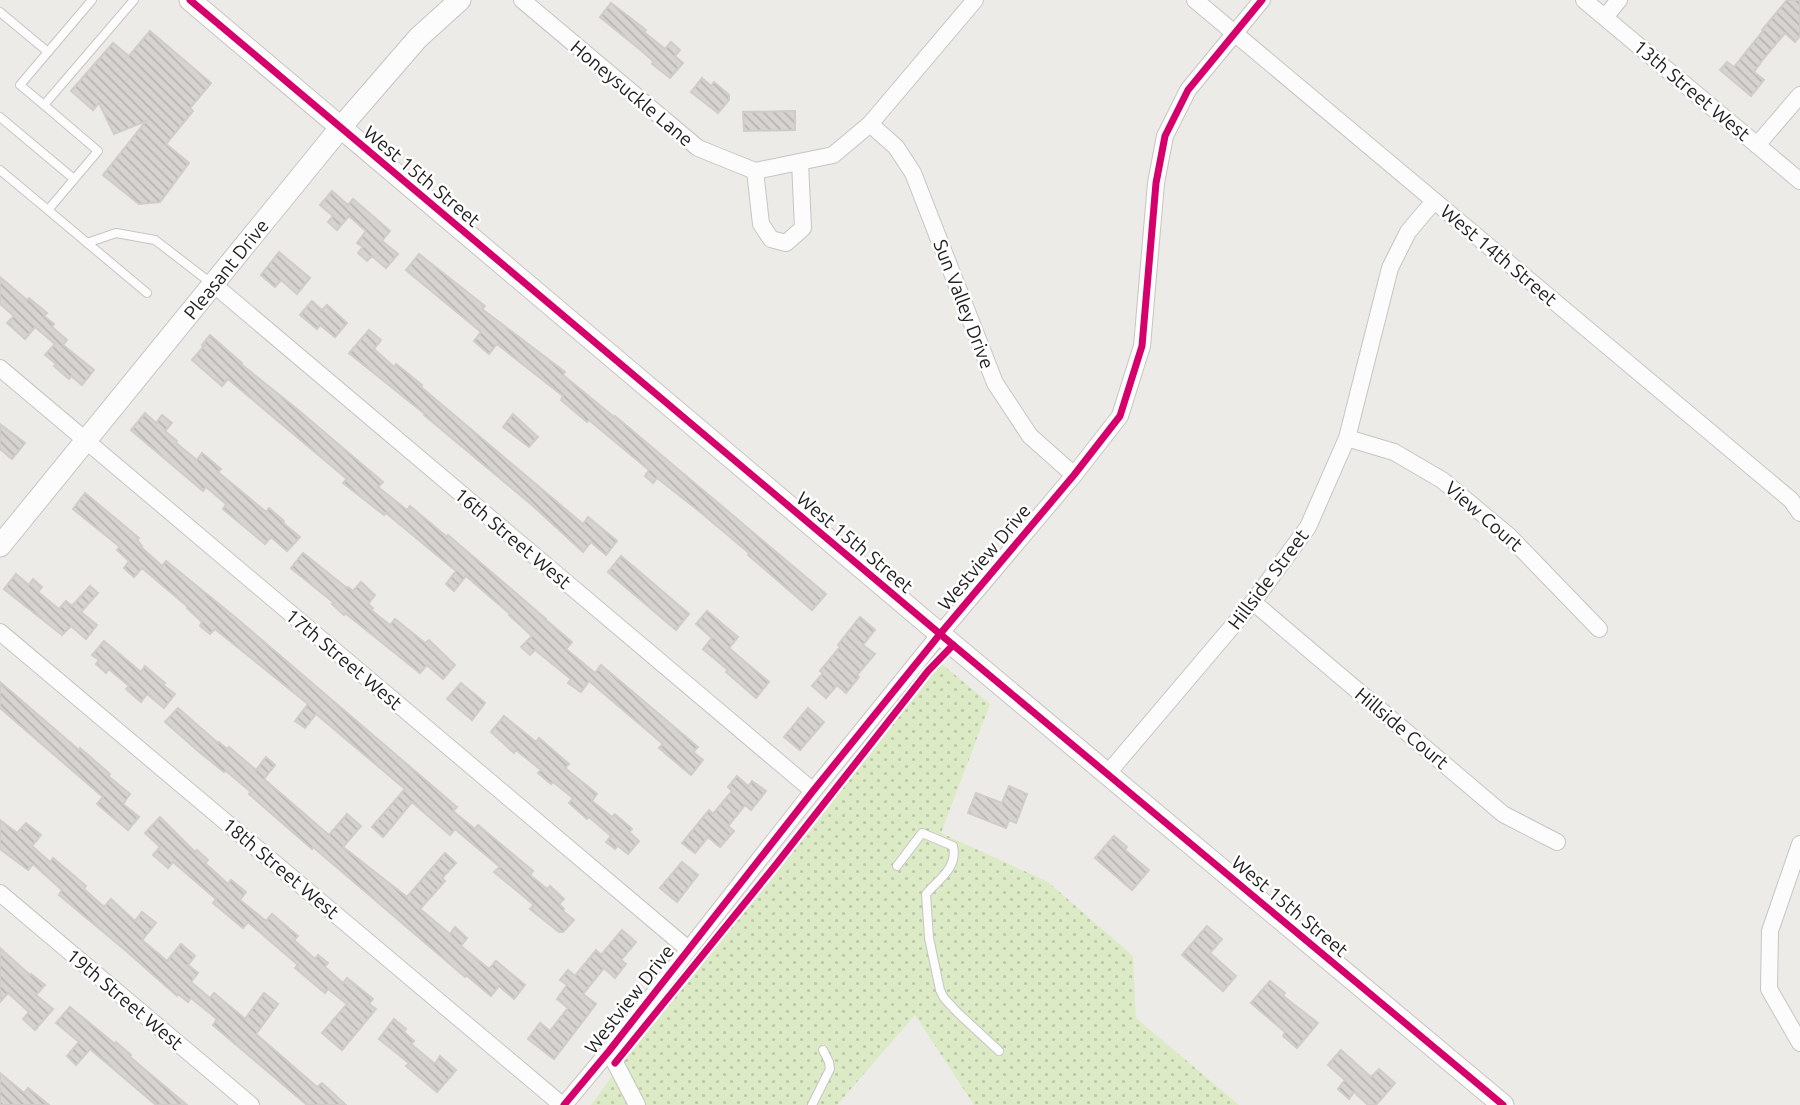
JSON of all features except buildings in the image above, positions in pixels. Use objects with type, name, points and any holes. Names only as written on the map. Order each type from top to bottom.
[{"type":"street","name":"West 15th Street","points":[[190,0],[940,634],[1503,1105]]},
{"type":"street","name":"Pleasant Drive","points":[[0,546],[341,127],[418,38],[460,0]]},
{"type":"street","name":"Honeysuckle Lane","points":[[522,0],[698,148],[755,171]]},
{"type":"street","points":[[800,162],[803,229],[786,243],[771,239],[761,224],[755,171],[833,155],[870,124],[975,0]]},
{"type":"street","name":"West 14th Street","points":[[1195,0],[1791,500],[1800,513]]},
{"type":"street","name":"Westview Drive","points":[[563,1105],[609,1051],[813,791],[1120,416],[1142,346],[1156,183],[1165,136],[1188,90],[1262,0]]},
{"type":"street","name":"13th Street West","points":[[1584,0],[1800,181]]},
{"type":"street","points":[[1605,17],[1619,0]]},
{"type":"street","points":[[1757,145],[1800,95]]},
{"type":"street","name":"Sun Valley Drive","points":[[870,124],[895,147],[913,173],[995,383],[1030,436],[1074,475]]},
{"type":"street","name":"Hillside Street","points":[[1108,773],[1253,603],[1308,527],[1347,438],[1390,268],[1408,232],[1434,201]]},
{"type":"street","name":"16th Street West","points":[[213,285],[813,791]]},
{"type":"street","name":"17th Street West","points":[[0,368],[688,949]]},
{"type":"street","name":"View Court","points":[[1347,438],[1394,452],[1442,480],[1509,536],[1598,629]]},
{"type":"street","name":"Hillside Court","points":[[1253,603],[1503,814],[1557,842]]},
{"type":"street","name":"18th Street West","points":[[0,632],[563,1105]]},
{"type":"street","points":[[1800,844],[1770,932],[1769,989],[1800,1043]]},
{"type":"street","name":"19th Street West","points":[[0,893],[251,1105]]},
{"type":"street","points":[[609,1051],[637,1105]]},
{"type":"lane","points":[[48,210],[98,151],[20,85],[92,0]]},
{"type":"lane","points":[[44,105],[134,0]]},
{"type":"lane","points":[[0,12],[48,52]]},
{"type":"lane","points":[[0,117],[74,179]]},
{"type":"lane","points":[[0,170],[147,293]]},
{"type":"lane","points":[[87,243],[117,233],[155,240],[213,285]]},
{"type":"lane","points":[[897,866],[922,834],[953,846],[954,861],[926,894],[929,938],[940,990],[957,1012],[999,1052]]},
{"type":"lane","points":[[812,1105],[830,1069],[830,1062],[823,1050]]},
{"type":"green space","points":[[939,665],[943,665],[990,704],[941,833],[1048,882],[1133,956],[1136,1018],[1239,1105],[974,1105],[915,1015],[837,1105],[591,1105],[630,1052]]},
{"type":"cycle path","points":[[190,0],[940,634],[1503,1105]]},
{"type":"cycle path","points":[[564,1105],[813,791],[1120,416],[1142,346],[1156,183],[1165,136],[1188,90],[1262,0]]},
{"type":"cycle path","points":[[615,1063],[928,671],[953,645]]}]
